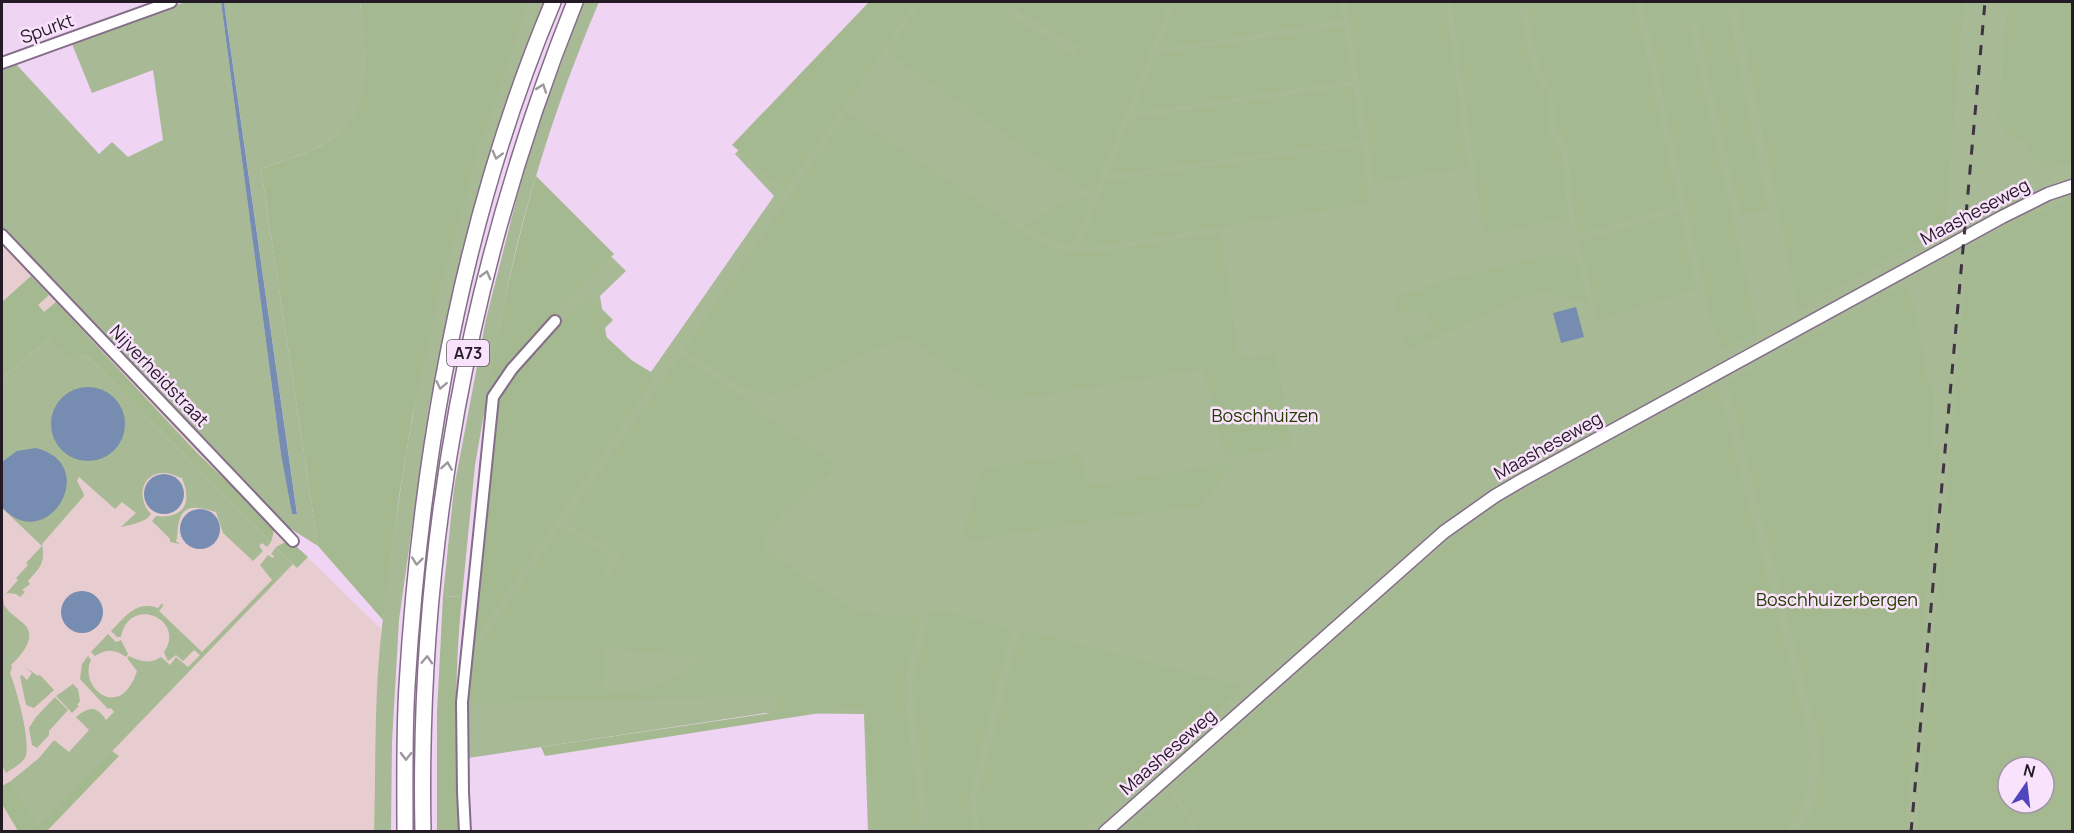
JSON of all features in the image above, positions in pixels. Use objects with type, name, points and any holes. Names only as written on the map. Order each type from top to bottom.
[{"type":"highway","name":"A73","points":[[405,831],[407,689],[416,573],[423,503],[440,392],[460,291],[502,140],[538,37],[553,2]]},
{"type":"highway","name":"A73","points":[[423,831],[424,718],[434,562],[457,402],[480,297],[519,152],[554,53],[575,2]]},
{"type":"main road","name":"Maasheseweg","points":[[1105,831],[1444,532],[1475,509],[1524,479],[2002,217],[2048,194],[2073,186]]},
{"type":"street","name":"Spurkt","points":[[2,63],[171,2]]},
{"type":"street","name":"Nijverheidstraat","points":[[2,235],[293,541]]},
{"type":"street","points":[[465,831],[462,792],[462,702],[493,396],[512,369],[555,321]]},
{"type":"shaded area","points":[[2,234],[301,551],[381,629],[380,831],[2,831]]},
{"type":"green space","points":[[185,2],[221,2],[281,455],[292,513],[297,513],[224,2],[360,2],[366,58],[362,96],[356,113],[345,128],[322,146],[261,169],[318,546],[283,524],[2,230],[2,69],[16,64],[99,154],[112,142],[128,157],[163,140],[153,70],[92,93],[72,44]]},
{"type":"green space","points":[[360,2],[529,2],[478,151],[438,295],[412,418],[383,620],[318,546],[261,169],[322,146],[345,128],[355,113],[362,96],[366,58]]},
{"type":"green space","points":[[529,2],[546,2],[454,293],[429,407],[399,620],[392,742],[391,831],[374,832],[379,652],[412,419],[437,296],[467,184]]},
{"type":"green space","name":"Boschhuizen","points":[[584,2],[599,2],[567,82],[532,190],[510,277],[490,376],[538,185],[626,271],[600,296],[608,346],[651,372],[774,196],[735,154],[877,2],[2072,2],[2072,831],[868,831],[864,714],[765,713],[468,758],[468,709],[457,708],[487,428],[486,402],[475,465],[462,597],[443,596],[454,488],[486,319],[520,185],[538,125]]},
{"type":"green space","points":[[869,2],[914,2],[887,45],[785,190],[732,145]]},
{"type":"green space","points":[[921,2],[1008,2],[1007,11],[1011,16],[1073,56],[1079,47],[1021,12],[1017,2],[1170,2],[1093,195],[888,53]]},
{"type":"green space","points":[[1177,2],[1340,2],[1343,20],[1158,49]]},
{"type":"green space","points":[[1347,2],[1445,2],[1468,167],[1375,183]]},
{"type":"green space","points":[[1452,2],[1518,2],[1533,73],[1547,93],[1550,133],[1561,151],[1569,223],[1551,221],[1490,234],[1483,231]]},
{"type":"green space","points":[[1526,2],[1635,2],[1679,205],[1578,234],[1568,148],[1556,129],[1552,91],[1540,71]]},
{"type":"green space","points":[[1643,2],[1727,2],[1768,209],[1740,214],[1697,24],[1689,23],[1758,332],[1723,350],[1710,316]]},
{"type":"green space","points":[[1736,2],[1964,2],[1944,231],[1917,243],[1798,310]]},
{"type":"green space","points":[[2008,2],[2072,2],[2072,162],[2049,167],[2042,166],[2036,161],[2025,142],[2015,140],[1998,124]]},
{"type":"green space","points":[[1344,27],[1352,80],[1133,113],[1156,54]]},
{"type":"green space","points":[[1353,86],[1360,141],[1108,175],[1130,119]]},
{"type":"green space","points":[[847,113],[1031,237],[1063,251],[1091,253],[1221,233],[1238,355],[1250,358],[1276,354],[1291,447],[1234,456],[1228,454],[1223,447],[1203,369],[1011,400],[996,399],[908,338],[863,354],[790,390],[776,394],[745,389],[684,350]]},
{"type":"green space","points":[[1361,145],[1370,203],[1087,248],[1079,247],[1105,183],[1110,180]]},
{"type":"green space","points":[[536,176],[614,254],[512,357],[499,378],[483,416],[506,295]]},
{"type":"green space","points":[[1084,197],[1092,198],[1072,246],[1055,241],[1024,226],[1063,203]]},
{"type":"green space","points":[[2072,200],[2072,831],[1917,831],[1968,250],[2021,220]]},
{"type":"green space","points":[[1680,212],[1696,289],[1598,320],[1580,242]]},
{"type":"green space","points":[[1577,257],[1589,306],[1581,301],[1542,293],[1520,298],[1418,346],[1404,348],[1402,339],[1419,337],[1431,330],[1432,322],[1427,313],[1422,311],[1398,313],[1395,296],[1423,290],[1429,284],[1535,258]]},
{"type":"green space","points":[[31,276],[49,295],[38,305],[44,312],[56,302],[198,454],[275,527],[271,542],[85,354],[76,363],[49,338],[2,378],[2,302]]},
{"type":"green space","name":"Boschhuizerbergen","points":[[1907,283],[1919,327],[1926,373],[1934,395],[1933,446],[1939,451],[1905,831],[1797,831],[1810,815],[1815,799],[1821,748],[1727,382]]},
{"type":"green space","points":[[588,295],[613,320],[601,332],[653,380],[470,646],[496,417],[504,392],[516,373]]},
{"type":"green space","points":[[50,337],[76,363],[85,354],[271,542],[267,547],[262,543],[259,546],[263,551],[253,561],[223,533],[216,512],[193,508],[184,512],[180,518],[176,541],[180,544],[170,542],[170,539],[152,521],[156,516],[178,513],[185,505],[186,492],[182,478],[167,473],[151,477],[143,487],[143,501],[151,514],[138,523],[121,527],[136,513],[122,502],[115,509],[79,477],[77,481],[84,496],[42,544],[43,556],[41,564],[28,581],[30,584],[22,590],[25,592],[20,597],[7,593],[3,597],[4,605],[25,625],[29,635],[23,652],[11,665],[10,673],[22,716],[27,751],[25,758],[6,773],[2,765],[2,598],[18,580],[16,578],[28,565],[26,563],[42,546],[2,508],[2,378]]},
{"type":"green space","points":[[680,356],[834,463],[832,472],[778,519],[769,530],[763,548],[859,612],[893,616],[922,615],[906,673],[905,691],[922,831],[874,831],[865,706],[545,756],[541,747],[777,712],[775,696],[468,703],[470,659],[561,527],[612,557],[602,573],[609,577],[620,558],[619,555],[568,523],[567,519]],"holes":[[[604,647],[698,658],[695,664],[657,687],[630,691],[602,690]]]},
{"type":"green space","points":[[1718,387],[1807,730],[1809,759],[1804,798],[1799,810],[1784,831],[1199,831],[1174,790],[1180,779],[1461,532],[1522,492]]},
{"type":"green space","points":[[1080,454],[1087,486],[1235,462],[1200,506],[967,541],[963,535],[981,471],[988,467]]},
{"type":"green space","points":[[289,540],[308,557],[297,568],[276,547]]},
{"type":"green space","points":[[276,547],[293,564],[38,828],[11,781],[39,758],[54,740],[69,752],[89,730],[76,717],[92,709],[99,712],[106,720],[114,712],[111,708],[108,709],[80,679],[82,664],[88,656],[91,660],[89,677],[92,685],[104,696],[111,697],[119,696],[126,691],[135,676],[137,671],[127,658],[129,656],[145,661],[153,661],[161,657],[170,665],[176,657],[188,667],[200,655],[194,650],[183,661],[176,655],[168,661],[164,652],[169,640],[168,630],[163,621],[154,616],[144,614],[134,617],[126,624],[121,637],[117,637],[111,631],[126,615],[137,608],[150,606],[158,608],[162,603],[163,606],[159,611],[202,652],[272,580],[260,565],[268,555],[273,558],[271,554]]},
{"type":"green space","points":[[443,596],[462,597],[456,714],[459,831],[437,832],[437,713]]},
{"type":"green space","points":[[945,611],[1012,629],[970,795],[969,805],[973,831],[930,831],[912,686],[930,612]]},
{"type":"green space","points":[[1020,631],[1238,685],[1242,688],[1082,831],[980,831],[976,801]]},
{"type":"green space","points":[[108,634],[116,642],[121,640],[128,654],[126,657],[114,651],[103,652],[95,656],[91,652]]},
{"type":"green space","points":[[25,667],[38,676],[40,675],[54,690],[34,708],[26,705],[20,676],[22,675],[27,680],[32,673]]},
{"type":"green space","points":[[73,684],[78,689],[80,701],[77,705],[79,706],[72,713],[56,696]]},
{"type":"green space","points":[[55,697],[68,710],[37,748],[32,745],[29,728]]},
{"type":"green space","points":[[112,751],[119,756],[47,831],[18,831],[2,804],[2,786],[11,781],[38,827]]},
{"type":"green space","points":[[1171,792],[1193,831],[1126,831]]},
{"type":"water","points":[[221,2],[224,2],[297,514],[292,514],[281,455]]},
{"type":"water","points":[[1576,307],[1584,337],[1561,343],[1553,313]]},
{"type":"water","points":[[81,387],[95,387],[109,393],[119,403],[125,417],[123,438],[109,455],[95,461],[81,461],[67,455],[57,445],[51,431],[51,417],[57,403],[67,393]]},
{"type":"water","points":[[36,448],[56,457],[65,471],[66,487],[61,503],[50,515],[35,521],[19,520],[2,507],[2,462],[17,451]]},
{"type":"water","points":[[164,474],[172,475],[178,480],[183,486],[183,502],[178,508],[172,513],[164,514],[156,513],[150,508],[145,502],[144,494],[145,486],[150,480],[156,475]]},
{"type":"water","points":[[200,509],[208,510],[214,515],[219,521],[219,537],[214,543],[208,548],[200,549],[192,548],[186,543],[181,537],[180,529],[181,521],[186,515],[192,510]]},
{"type":"water","points":[[82,591],[97,597],[103,612],[97,627],[82,633],[67,627],[61,612],[67,597]]},
{"type":"railway","points":[[1911,832],[1985,2]]}]
